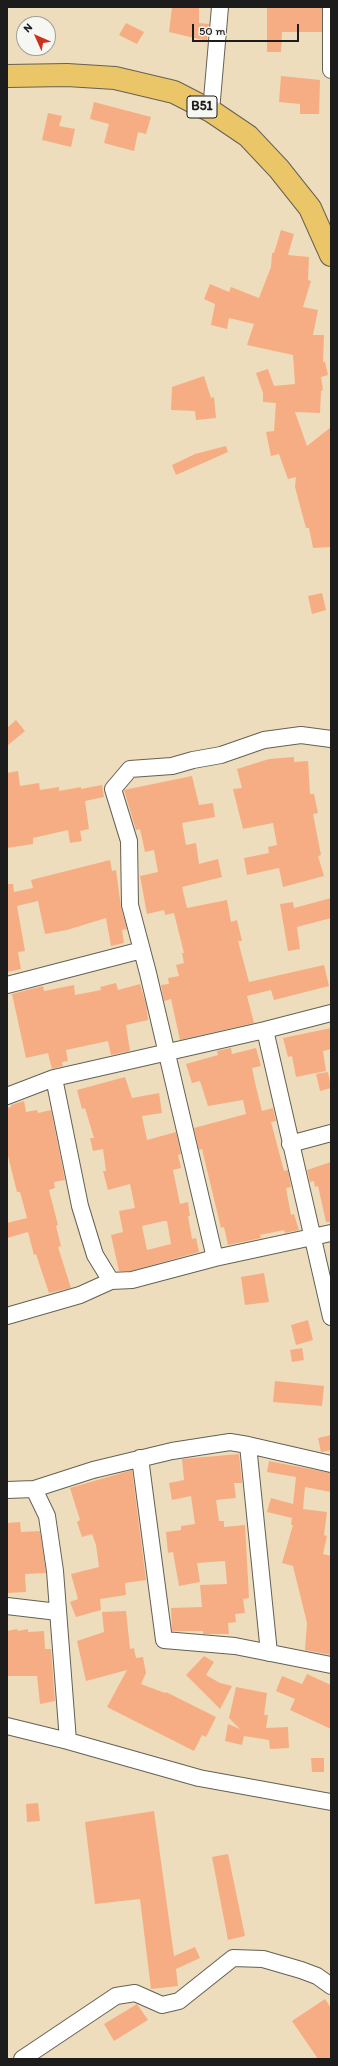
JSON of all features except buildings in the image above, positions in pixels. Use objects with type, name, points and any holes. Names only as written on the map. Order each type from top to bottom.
[{"type":"highway","name":"B51","points":[[7,76],[67,75],[115,78],[174,92],[211,111],[248,136],[279,169],[310,208],[331,255]]},
{"type":"street","points":[[211,111],[220,7]]},
{"type":"street","points":[[331,7],[331,70]]},
{"type":"street","points":[[215,1258],[130,905],[129,841],[113,789],[130,769],[172,766],[193,760],[222,755],[264,740],[301,735],[331,739]]},
{"type":"street","points":[[7,985],[142,950]]},
{"type":"street","points":[[7,1096],[54,1078],[265,1030],[331,1013]]},
{"type":"street","points":[[265,1030],[331,1317]]},
{"type":"street","points":[[54,1078],[80,1206],[95,1255],[111,1281]]},
{"type":"street","points":[[290,1144],[331,1133]]},
{"type":"street","points":[[8,1314],[80,1295],[111,1281],[132,1280],[215,1258],[331,1233]]},
{"type":"street","points":[[7,1490],[34,1489],[93,1470],[172,1450],[230,1442],[331,1464]]},
{"type":"street","points":[[248,1445],[269,1653]]},
{"type":"street","points":[[140,1458],[164,1640],[235,1646],[331,1665]]},
{"type":"street","points":[[34,1489],[47,1516],[55,1571],[68,1741]]},
{"type":"street","points":[[7,1606],[58,1612]]},
{"type":"street","points":[[7,1726],[68,1741],[199,1778],[331,1802]]},
{"type":"street","points":[[22,2059],[116,1996],[135,1993],[162,2006],[179,2001],[233,1958],[263,1959],[317,1976],[331,1986]]}]
